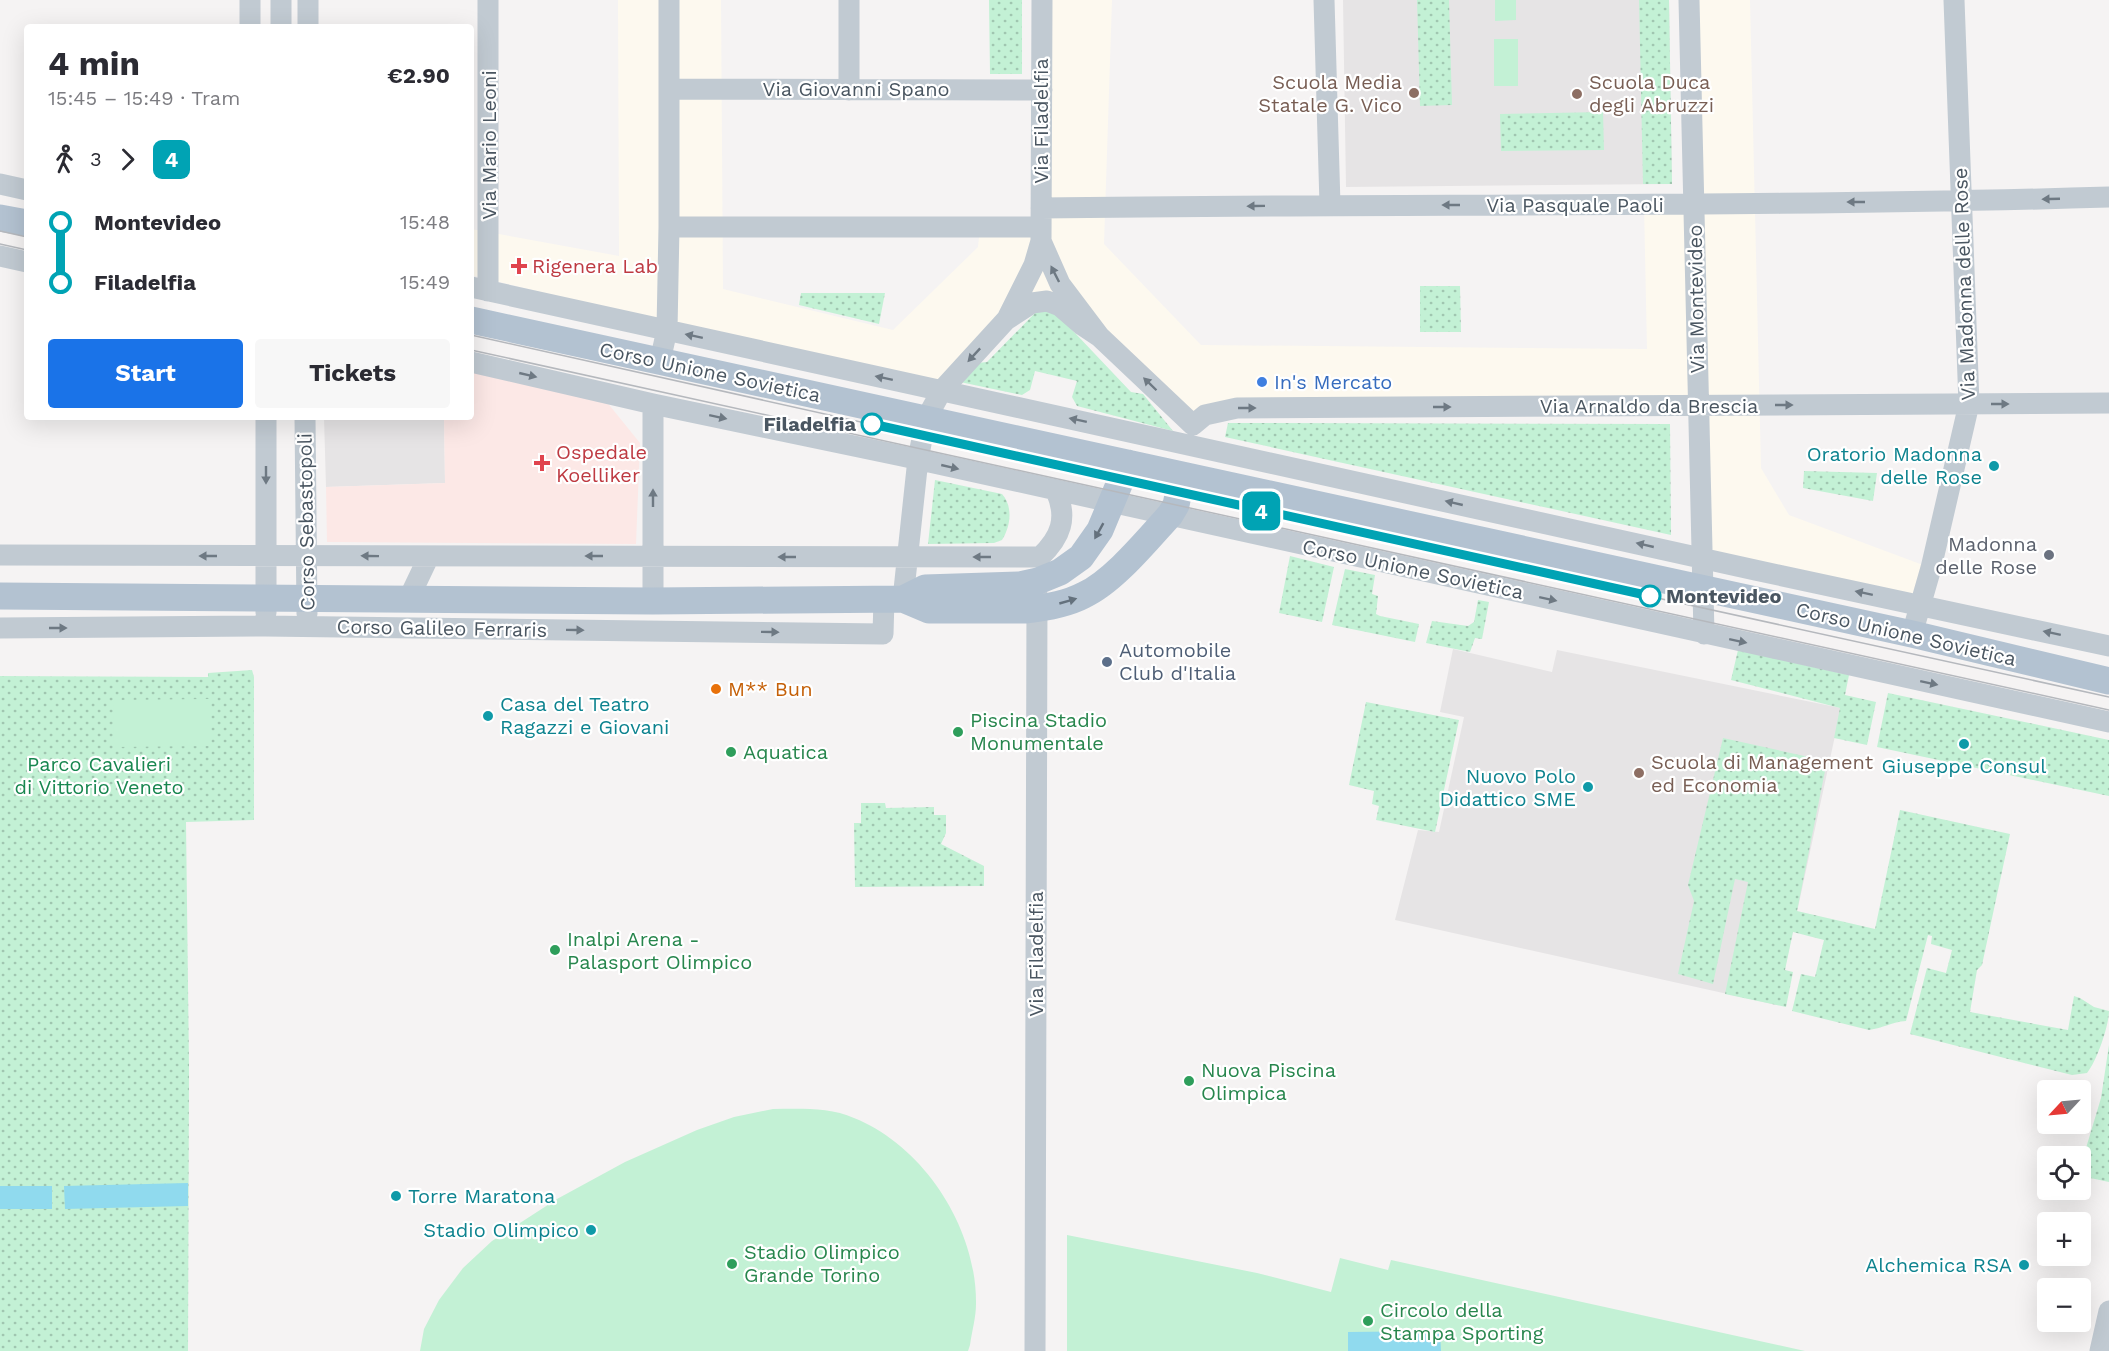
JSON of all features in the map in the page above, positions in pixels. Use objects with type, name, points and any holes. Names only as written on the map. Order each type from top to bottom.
[{"type":"main road","points":[[0,218],[24,222]]},
{"type":"main road","name":"Corso Unione Sovietica","points":[[474,321],[1912,634],[2109,681]]},
{"type":"main road","points":[[893,599],[925,588],[1020,585],[1039,569],[1060,572],[1081,557],[1101,530],[1128,463]]},
{"type":"main road","points":[[893,599],[928,610],[1037,609],[1084,596],[1096,588],[1137,550],[1170,515],[1176,505],[1182,476]]},
{"type":"main road","name":"Corso Galileo Ferraris","points":[[0,596],[653,601],[893,599]]},
{"type":"street","points":[[250,0],[250,24]]},
{"type":"street","points":[[281,0],[281,24]]},
{"type":"street","points":[[308,0],[308,24]]},
{"type":"street","name":"Via Mario Leoni","points":[[480,289],[488,0]]},
{"type":"street","points":[[660,361],[667,330],[669,0]]},
{"type":"street","points":[[849,0],[849,90]]},
{"type":"street","name":"Via Filadelfia","points":[[1041,225],[1042,0]]},
{"type":"street","points":[[1324,0],[1330,205]]},
{"type":"street","name":"Via Montevideo","points":[[1689,0],[1704,634]]},
{"type":"street","name":"Via Madonna delle Rose","points":[[1912,634],[1969,404],[1954,0]]},
{"type":"street","name":"Via Giovanni Spano","points":[[670,89],[1042,90]]},
{"type":"street","points":[[0,184],[24,189]]},
{"type":"street","name":"Via Pasquale Paoli","points":[[1041,225],[1330,205],[1962,202],[2109,197]]},
{"type":"street","points":[[669,227],[1041,225]]},
{"type":"street","points":[[1006,320],[1034,265],[1041,225]]},
{"type":"street","points":[[1041,225],[1060,284],[1101,337],[1191,434],[1182,476]]},
{"type":"street","points":[[0,256],[24,261]]},
{"type":"street","name":"Corso Unione Sovietica","points":[[480,289],[1135,432],[1191,434],[1702,558],[2109,645]]},
{"type":"street","points":[[893,599],[907,557],[918,459],[926,419],[942,390],[1006,320],[1032,303],[1047,301],[1060,306],[1082,326],[1101,337]]},
{"type":"street","name":"Corso Unione Sovietica","points":[[474,363],[653,404],[918,459],[2109,722]]},
{"type":"street","name":"Via Arnaldo da Brescia","points":[[1191,434],[1205,415],[1237,408],[2109,403]]},
{"type":"street","points":[[653,404],[653,601]]},
{"type":"street","name":"Corso Sebastopoli","points":[[266,420],[266,626]]},
{"type":"street","name":"Corso Sebastopoli","points":[[305,420],[307,626]]},
{"type":"street","points":[[1128,463],[1135,432]]},
{"type":"street","points":[[0,555],[907,557],[1039,569],[1054,543],[1061,524],[1063,506],[1056,491]]},
{"type":"street","name":"Corso Galileo Ferraris","points":[[409,598],[429,556]]},
{"type":"street","name":"Via Filadelfia","points":[[1035,1351],[1039,569]]},
{"type":"street","name":"Corso Galileo Ferraris","points":[[0,628],[307,626],[883,634],[893,599]]},
{"type":"street","points":[[2100,1351],[2109,1311]]},
{"type":"shaded area","points":[[618,0],[721,0],[723,289],[893,330],[978,247],[979,237],[1041,235],[1042,0],[1112,0],[1104,244],[1201,345],[1647,349],[1644,205],[1693,204],[1689,0],[1750,0],[1761,468],[1789,515],[1931,568],[1921,605],[1702,558],[1699,406],[1237,408],[1193,425],[1100,337],[1032,303],[942,390],[474,276],[474,230],[619,256]]},
{"type":"shaded area","points":[[1343,0],[1669,0],[1672,184],[1346,187]]},
{"type":"shaded area","name":"Ospedale Koelliker","points":[[474,373],[606,401],[640,443],[636,544],[327,542],[326,487],[445,483],[444,420],[474,420]]},
{"type":"shaded area","points":[[324,420],[444,420],[445,483],[326,487]]},
{"type":"shaded area","name":"Scuola di Management ed Economia","points":[[1453,649],[1552,672],[1557,650],[1841,708],[1777,1005],[1395,920],[1418,830],[1439,832],[1464,717],[1440,712]]},
{"type":"green space","points":[[989,0],[1022,0],[1022,74],[990,74]]},
{"type":"green space","points":[[1417,0],[1449,0],[1452,105],[1420,106]]},
{"type":"green space","points":[[1495,0],[1516,0],[1516,20],[1495,21]]},
{"type":"green space","points":[[1639,0],[1669,0],[1672,184],[1643,184]]},
{"type":"green space","points":[[1494,39],[1518,39],[1518,86],[1494,86]]},
{"type":"green space","points":[[1603,112],[1604,150],[1501,151],[1500,114]]},
{"type":"green space","points":[[1420,286],[1460,286],[1461,332],[1420,332]]},
{"type":"green space","points":[[801,293],[885,293],[879,324],[799,305]]},
{"type":"green space","points":[[1046,310],[1057,314],[1131,392],[1143,394],[1173,431],[1077,406],[1072,397],[1077,381],[1035,371],[1030,390],[1022,395],[960,382],[977,363],[987,362],[1035,313]]},
{"type":"green space","points":[[1228,423],[1670,424],[1671,535],[1225,437]]},
{"type":"green space","points":[[1804,471],[1877,473],[1873,501],[1803,488]]},
{"type":"green space","points":[[935,480],[1002,494],[1008,504],[1010,516],[1002,540],[994,543],[928,544]]},
{"type":"green space","points":[[1290,556],[1334,567],[1322,622],[1279,613]]},
{"type":"green space","points":[[1345,569],[1375,575],[1372,594],[1378,596],[1376,614],[1419,624],[1415,642],[1332,625]]},
{"type":"green space","points":[[1478,600],[1489,602],[1482,639],[1475,638],[1470,652],[1426,643],[1432,621],[1468,626],[1474,622]]},
{"type":"green space","points":[[1738,650],[1849,675],[1845,695],[1876,702],[1867,745],[1834,738],[1840,708],[1731,680]]},
{"type":"green space","name":"Parco Cavalieri di Vittorio Veneto","points":[[252,670],[254,677],[254,820],[186,822],[189,1066],[188,1351],[0,1351],[0,676],[208,677],[208,673]]},
{"type":"green space","points":[[1888,693],[2109,740],[2109,796],[1877,747]]},
{"type":"green space","points":[[209,699],[209,746],[114,747],[113,700]]},
{"type":"green space","points":[[1366,702],[1459,720],[1435,832],[1376,820],[1379,806],[1372,804],[1374,791],[1349,785]]},
{"type":"green space","points":[[1723,738],[1827,761],[1797,911],[1875,929],[1900,810],[2010,834],[1982,965],[1977,970],[1970,1012],[2068,1030],[2074,996],[2094,1007],[2109,1011],[2102,1043],[2087,1073],[2072,1075],[1910,1034],[1927,968],[1946,973],[1952,950],[1931,944],[1932,936],[1928,935],[1906,1021],[1869,1030],[1792,1011],[1801,974],[1815,977],[1824,940],[1793,932],[1785,970],[1793,972],[1786,1007],[1725,994],[1748,882],[1735,879],[1713,984],[1678,974],[1694,901],[1688,885]]},
{"type":"green space","points":[[861,803],[885,803],[886,808],[934,807],[934,815],[946,815],[946,833],[941,844],[984,866],[984,886],[855,887],[854,823],[861,823]]},
{"type":"green space","points":[[2109,1045],[2109,1182],[2091,1178],[2091,1146],[2087,1146],[2101,1098]]},
{"type":"green space","name":"Stadio Olimpico Grande Torino","points":[[773,1109],[825,1110],[844,1114],[879,1131],[903,1148],[924,1169],[942,1193],[956,1219],[967,1247],[974,1275],[975,1319],[968,1351],[420,1351],[424,1329],[439,1300],[463,1268],[492,1241],[557,1199],[625,1162],[697,1130],[734,1117]]},
{"type":"green space","name":"Circolo della Stampa Sporting","points":[[1067,1235],[1257,1273],[1331,1292],[1340,1258],[1388,1270],[1391,1260],[1805,1351],[1067,1351]]},
{"type":"water","points":[[188,1183],[188,1206],[65,1209],[64,1186]]},
{"type":"water","points":[[0,1186],[52,1186],[52,1209],[0,1209]]},
{"type":"water","points":[[1440,1331],[1441,1351],[1348,1351],[1348,1332]]},
{"type":"tram line","points":[[0,231],[24,236]]},
{"type":"tram line","points":[[0,244],[24,249]]},
{"type":"tram line","points":[[474,336],[2109,697]]},
{"type":"tram line","points":[[474,351],[2109,710]]},
{"type":"tram line","name":"4","points":[[872,424],[1650,596]]},
{"type":"place","name":"Scuola Media Statale G. Vico","points":[[1414,93]]},
{"type":"place","name":"Scuola Duca degli Abruzzi","points":[[1577,94]]},
{"type":"place","name":"Rigenera Lab","points":[[519,266]]},
{"type":"place","name":"In's Mercato","points":[[1262,382]]},
{"type":"place","name":"Filadelfia","points":[[872,424]]},
{"type":"place","name":"Ospedale Koelliker","points":[[542,463]]},
{"type":"place","name":"Oratorio Madonna delle Rose","points":[[1994,466]]},
{"type":"place","name":"Madonna delle Rose","points":[[2049,555]]},
{"type":"place","name":"Montevideo","points":[[1650,596]]},
{"type":"place","name":"Automobile Club d'Italia","points":[[1107,662]]},
{"type":"place","name":"M** Bun","points":[[716,689]]},
{"type":"place","name":"Casa del Teatro Ragazzi e Giovani","points":[[488,716]]},
{"type":"place","name":"Piscina Stadio Monumentale","points":[[958,732]]},
{"type":"place","name":"Giuseppe Consul","points":[[1964,744]]},
{"type":"place","name":"Aquatica","points":[[731,752]]},
{"type":"place","name":"Scuola di Management ed Economia","points":[[1639,773]]},
{"type":"place","name":"Nuovo Polo Didattico SME","points":[[1588,787]]},
{"type":"place","name":"Inalpi Arena - Palasport Olimpico","points":[[555,950]]},
{"type":"place","name":"Nuova Piscina Olimpica","points":[[1189,1081]]},
{"type":"place","name":"Torre Maratona","points":[[396,1196]]},
{"type":"place","name":"Stadio Olimpico","points":[[591,1230]]},
{"type":"place","name":"Stadio Olimpico Grande Torino","points":[[732,1264]]},
{"type":"place","name":"Alchemica RSA","points":[[2024,1265]]},
{"type":"place","name":"Circolo della Stampa Sporting","points":[[1368,1321]]}]
